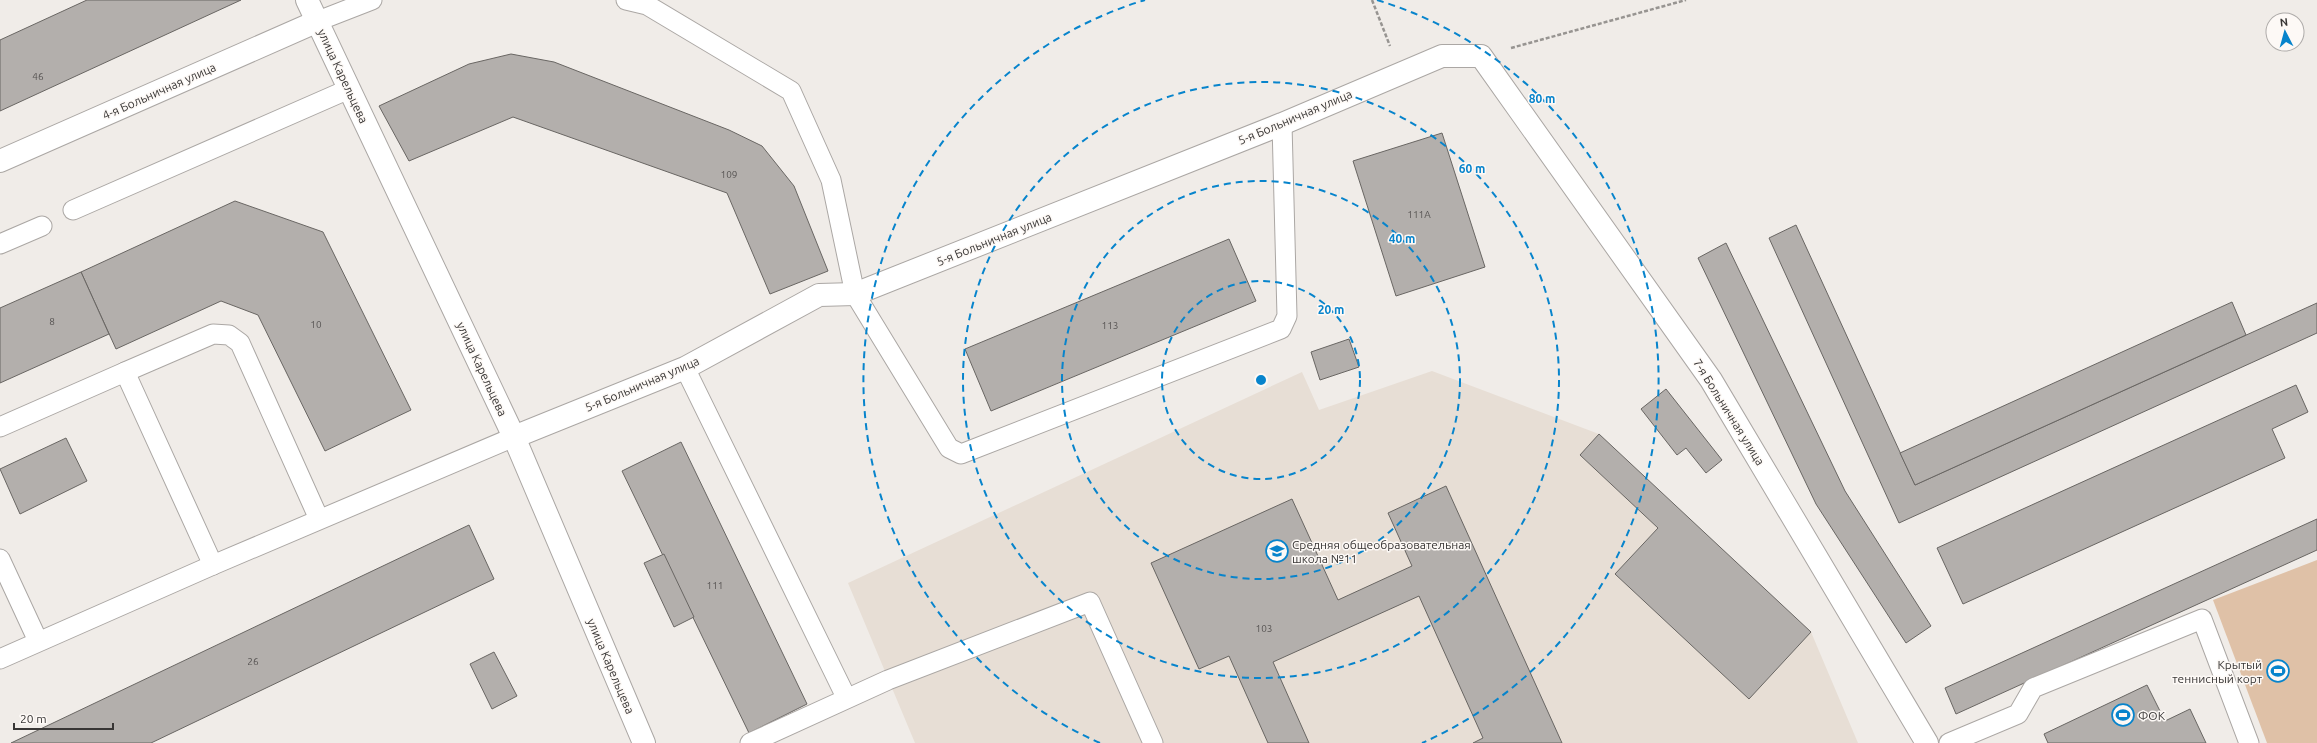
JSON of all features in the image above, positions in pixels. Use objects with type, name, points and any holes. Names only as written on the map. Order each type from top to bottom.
[{"type":"street","name":"улица Карельцева","points":[[306,0],[318,21],[514,437],[644,743]]},
{"type":"street","name":"4-я Больничная улица","points":[[0,161],[318,21]]},
{"type":"street","name":"5-я Больничная улица","points":[[514,437],[685,368],[819,294],[855,294],[1282,124],[1400,72],[1442,56],[1481,56]]},
{"type":"street","name":"7-я Больничная улица","points":[[1481,56],[1711,380],[1927,743]]},
{"type":"lane","points":[[318,21],[372,0]]},
{"type":"lane","points":[[626,0],[647,5],[792,91],[831,180],[855,294],[950,448],[961,454],[1281,329],[1287,316],[1282,124]]},
{"type":"lane","points":[[73,210],[349,89]]},
{"type":"lane","points":[[0,244],[42,226]]},
{"type":"lane","points":[[0,426],[213,334],[229,335],[240,342],[319,519]]},
{"type":"lane","points":[[685,368],[846,698]]},
{"type":"lane","points":[[125,372],[213,565]]},
{"type":"lane","points":[[0,659],[38,641],[319,519],[514,437]]},
{"type":"lane","points":[[0,559],[38,641]]},
{"type":"lane","points":[[750,743],[846,698],[1090,602],[1153,743]]},
{"type":"lane","points":[[1949,743],[2018,714],[2033,688],[2202,619],[2250,743]]},
{"type":"path","points":[[1372,0],[1400,72]]},
{"type":"path","points":[[1481,56],[1686,0]]},
{"type":"shaded area","name":"Средняя общеобразовательная школа №11","points":[[1432,371],[1599,434],[1580,455],[1658,528],[1615,574],[1749,699],[1811,632],[1858,743],[915,743],[848,583],[1302,372],[1319,410]]},
{"type":"shaded area","name":"Крытый теннисный корт","points":[[2317,560],[2317,743],[2267,743],[2213,600]]},
{"type":"building","points":[[87,0],[241,0],[0,111],[0,40]]},
{"type":"building","points":[[511,54],[554,62],[729,130],[762,146],[794,186],[828,271],[770,294],[727,193],[513,117],[409,161],[379,106],[469,64]]},
{"type":"building","points":[[1442,133],[1485,267],[1396,296],[1353,161]]},
{"type":"building","points":[[235,201],[323,232],[411,410],[325,451],[258,315],[221,301],[116,349],[81,272]]},
{"type":"building","points":[[1796,225],[1915,485],[2317,303],[2317,333],[1899,523],[1769,238]]},
{"type":"building","points":[[1229,239],[1256,301],[991,411],[965,349]]},
{"type":"building","points":[[1726,243],[1845,491],[1931,626],[1906,643],[1816,504],[1698,258]]},
{"type":"building","points":[[81,272],[109,334],[0,383],[0,308]]},
{"type":"building","points":[[2232,302],[2246,335],[1915,485],[1900,453]]},
{"type":"building","points":[[1349,339],[1359,367],[1320,380],[1311,352]]},
{"type":"building","points":[[2296,385],[2308,412],[2272,429],[2285,458],[1963,604],[1937,548]]},
{"type":"building","points":[[1666,389],[1722,460],[1706,473],[1686,448],[1677,455],[1641,409]]},
{"type":"building","points":[[1599,434],[1811,632],[1749,699],[1615,574],[1658,528],[1580,455]]},
{"type":"building","points":[[66,438],[87,481],[20,514],[0,469]]},
{"type":"building","points":[[681,442],[807,704],[749,733],[622,471]]},
{"type":"building","points":[[1446,486],[1562,743],[1473,743],[1483,738],[1419,596],[1273,662],[1309,743],[1268,743],[1229,656],[1199,669],[1151,563],[1292,499],[1338,600],[1412,566],[1388,513]]},
{"type":"building","points":[[2317,519],[2317,550],[1956,714],[1945,688]]},
{"type":"building","points":[[469,525],[494,579],[151,743],[11,743]]},
{"type":"building","points":[[664,554],[694,617],[674,627],[644,563]]},
{"type":"building","points":[[494,652],[517,696],[492,709],[470,664]]},
{"type":"building","name":"ФОК","points":[[2147,685],[2165,721],[2190,709],[2206,743],[2048,743],[2044,734]]},
{"type":"place","name":"Средняя общеобразовательная школа №11","points":[[1277,551]]},
{"type":"place","name":"Крытый теннисный корт","points":[[2278,671]]},
{"type":"place","name":"ФОК","points":[[2123,715]]}]
